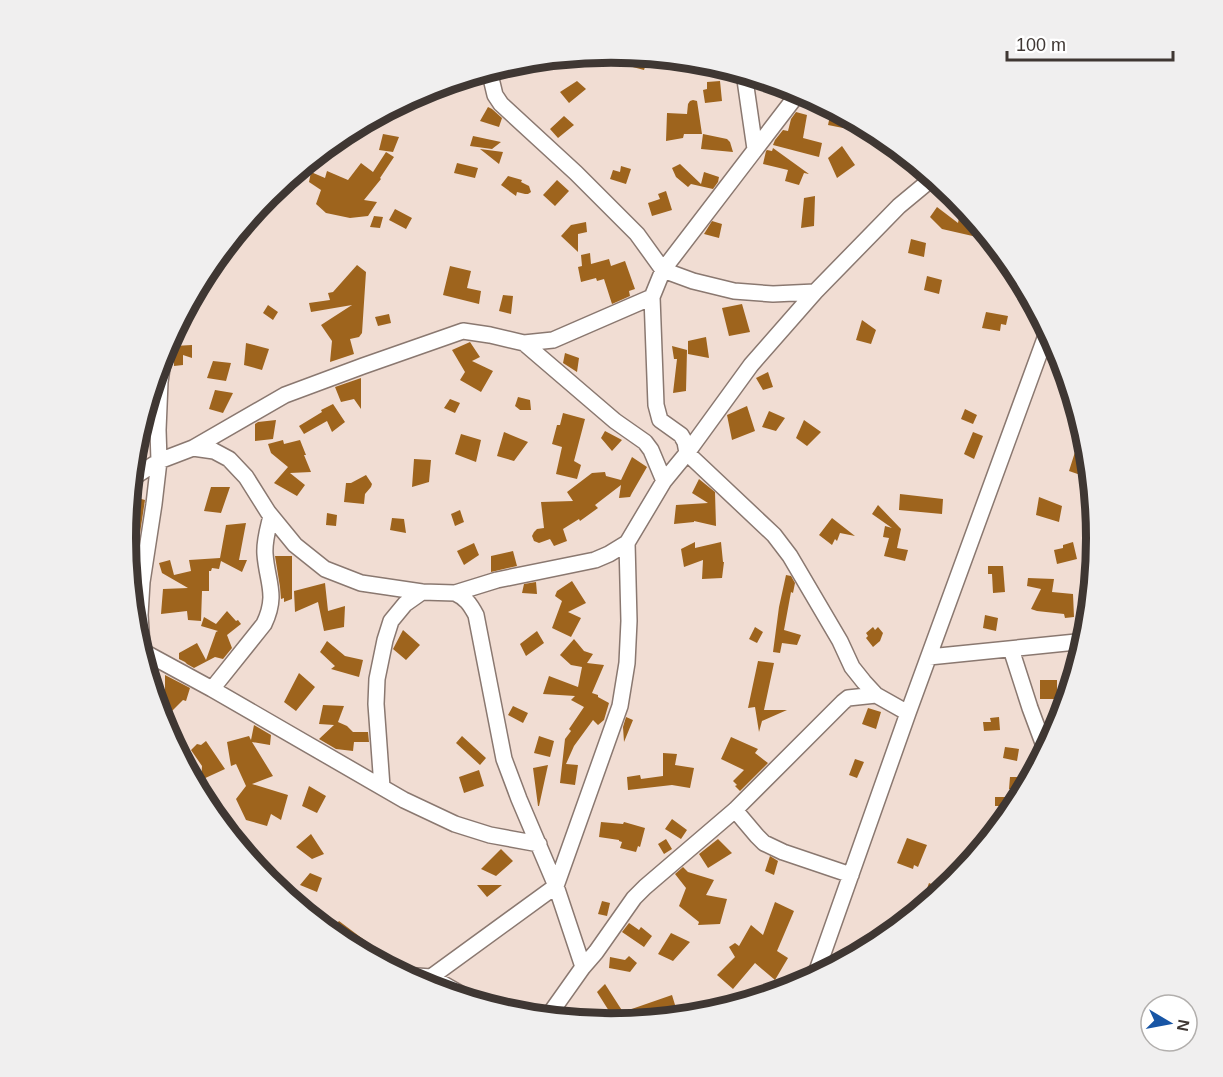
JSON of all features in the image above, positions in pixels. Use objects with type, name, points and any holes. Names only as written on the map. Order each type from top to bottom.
[{"type":"street","points":[[491,78],[495,95],[501,104],[576,173],[637,234],[663,270],[693,281],[734,291],[773,294],[815,292]]},
{"type":"street","points":[[745,82],[755,149]]},
{"type":"street","points":[[553,1010],[634,898],[735,810],[820,723],[848,698],[853,685],[852,667],[840,641],[785,549],[774,535],[687,453],[681,435],[660,420],[656,405],[652,349],[652,297],[663,270],[794,99]]},
{"type":"street","points":[[455,593],[497,580],[583,563],[609,554],[627,543],[664,481],[751,365],[815,292],[899,206],[927,183]]},
{"type":"street","points":[[141,473],[159,461],[193,447],[285,395],[463,331],[524,343],[553,340],[652,297]]},
{"type":"street","points":[[818,967],[908,712],[1044,341]]},
{"type":"street","points":[[524,343],[615,421],[645,442],[651,450],[664,481]]},
{"type":"street","points":[[141,605],[159,461],[160,390]]},
{"type":"street","points":[[193,447],[214,451],[229,459],[246,477],[271,516],[295,545],[325,569],[361,583],[422,592],[455,593],[463,596],[470,603],[476,615],[504,759],[555,886],[583,967]]},
{"type":"street","points":[[212,689],[264,624],[269,614],[270,579],[265,544],[271,516]]},
{"type":"street","points":[[432,979],[555,886],[620,706],[627,663],[629,621],[627,543]]},
{"type":"street","points":[[382,787],[376,704],[377,679],[385,640],[391,621],[405,604],[422,592]]},
{"type":"street","points":[[929,657],[1075,642]]},
{"type":"street","points":[[1011,649],[1042,740]]},
{"type":"street","points":[[152,660],[212,689],[404,800],[455,824],[539,844]]},
{"type":"street","points":[[852,667],[876,695],[908,712]]},
{"type":"street","points":[[848,698],[876,695]]},
{"type":"street","points":[[735,810],[764,843],[783,852],[850,875]]},
{"type":"building","points":[[630,64],[646,64],[644,70],[629,66]]},
{"type":"building","points":[[577,81],[586,89],[569,103],[560,92]]},
{"type":"building","points":[[720,81],[722,101],[705,103],[703,90],[707,89],[707,82]]},
{"type":"building","points":[[693,100],[697,101],[702,134],[684,134],[683,138],[666,141],[667,113],[687,114],[688,104]]},
{"type":"building","points":[[488,107],[502,118],[499,127],[480,121]]},
{"type":"building","points":[[796,112],[807,115],[803,138],[822,143],[819,157],[773,145],[783,130],[788,131],[791,119]]},
{"type":"building","points":[[564,116],[574,125],[558,138],[550,129]]},
{"type":"building","points":[[830,116],[844,124],[843,128],[828,125]]},
{"type":"building","points":[[383,134],[399,137],[393,152],[379,150]]},
{"type":"building","points":[[703,134],[727,139],[733,152],[701,149]]},
{"type":"building","points":[[473,136],[501,142],[492,149],[470,146]]},
{"type":"building","points":[[842,146],[855,165],[837,178],[828,158]]},
{"type":"building","points":[[773,148],[809,174],[804,173],[799,185],[785,181],[788,170],[763,164],[766,151],[772,151]]},
{"type":"building","points":[[480,149],[503,152],[499,164]]},
{"type":"building","points":[[386,152],[394,157],[381,179],[364,200],[377,202],[368,216],[350,218],[326,213],[316,204],[321,190],[309,182],[311,172],[325,178],[327,171],[348,180],[361,163],[373,172]]},
{"type":"building","points":[[457,163],[478,168],[475,178],[454,173]]},
{"type":"building","points":[[680,164],[701,184],[704,172],[719,177],[718,182],[713,189],[691,184],[688,187],[676,177],[672,168]]},
{"type":"building","points":[[621,166],[631,169],[626,184],[610,179],[613,170],[620,172]]},
{"type":"building","points":[[508,176],[522,180],[521,182],[529,186],[531,192],[525,194],[517,192],[516,196],[501,185]]},
{"type":"building","points":[[557,180],[569,191],[555,206],[543,195]]},
{"type":"building","points":[[666,191],[672,210],[652,216],[648,203],[660,199],[658,194]]},
{"type":"building","points":[[815,196],[814,226],[801,228],[804,198]]},
{"type":"building","points":[[937,207],[958,223],[959,218],[964,219],[977,237],[942,229],[930,217]]},
{"type":"building","points":[[395,209],[412,218],[406,229],[389,220]]},
{"type":"building","points":[[374,216],[383,217],[380,228],[370,227]]},
{"type":"building","points":[[712,221],[722,224],[719,238],[704,234]]},
{"type":"building","points":[[586,222],[587,232],[578,234],[578,252],[561,236],[571,225]]},
{"type":"building","points":[[911,239],[926,243],[924,257],[908,253]]},
{"type":"building","points":[[590,253],[591,264],[609,259],[611,266],[625,261],[635,289],[629,291],[630,296],[612,304],[604,279],[597,281],[596,278],[581,282],[578,267],[582,266],[581,255]]},
{"type":"building","points":[[357,265],[366,272],[362,333],[359,337],[350,339],[354,354],[330,362],[332,341],[321,325],[352,305],[311,312],[309,303],[330,300],[328,293],[333,292]]},
{"type":"building","points":[[450,266],[471,271],[467,288],[481,291],[479,304],[443,295]]},
{"type":"building","points":[[927,276],[942,280],[939,294],[924,290]]},
{"type":"building","points":[[503,295],[513,296],[511,314],[499,311]]},
{"type":"building","points":[[742,304],[750,332],[729,336],[722,308]]},
{"type":"building","points":[[268,305],[278,312],[273,320],[263,313]]},
{"type":"building","points":[[986,312],[1008,316],[1006,325],[1001,324],[1000,331],[982,328]]},
{"type":"building","points":[[389,314],[391,323],[378,326],[375,317]]},
{"type":"building","points":[[862,320],[876,330],[871,344],[856,340]]},
{"type":"building","points":[[706,337],[709,358],[688,354],[688,341]]},
{"type":"building","points":[[470,342],[480,357],[472,361],[493,371],[481,392],[460,380],[465,372],[452,350]]},
{"type":"building","points":[[246,343],[269,349],[262,370],[244,365]]},
{"type":"building","points":[[192,345],[192,358],[183,355],[183,365],[174,366],[174,353],[177,346]]},
{"type":"building","points":[[672,346],[687,350],[686,391],[673,393],[677,359],[674,359]]},
{"type":"building","points":[[565,353],[579,358],[577,372],[563,363]]},
{"type":"building","points":[[213,361],[231,363],[226,381],[207,378]]},
{"type":"building","points":[[768,372],[773,387],[763,390],[756,378]]},
{"type":"building","points":[[361,378],[361,409],[354,399],[341,402],[335,387]]},
{"type":"building","points":[[215,390],[233,393],[223,413],[209,409]]},
{"type":"building","points":[[518,397],[530,400],[531,410],[520,410],[515,406]]},
{"type":"building","points":[[450,399],[460,403],[455,413],[444,408]]},
{"type":"building","points":[[333,404],[345,422],[332,432],[327,421],[304,434],[299,426]]},
{"type":"building","points":[[747,406],[755,431],[732,440],[727,415]]},
{"type":"building","points":[[965,409],[977,415],[973,424],[961,419]]},
{"type":"building","points":[[769,411],[785,418],[776,431],[762,427]]},
{"type":"building","points":[[563,413],[585,419],[574,461],[581,465],[577,479],[556,474],[562,447],[552,444]]},
{"type":"building","points":[[276,420],[273,439],[255,441],[255,424]]},
{"type":"building","points":[[804,420],[821,432],[807,446],[796,438]]},
{"type":"building","points":[[605,431],[622,440],[612,451],[601,438]]},
{"type":"building","points":[[504,432],[528,442],[514,461],[497,456]]},
{"type":"building","points":[[973,432],[983,436],[974,459],[964,454]]},
{"type":"building","points":[[461,434],[481,440],[476,462],[455,454]]},
{"type":"building","points":[[283,440],[284,444],[300,440],[311,472],[290,473],[305,485],[297,496],[274,483],[288,467],[271,453],[268,444]]},
{"type":"building","points":[[1075,452],[1079,454],[1083,476],[1069,471]]},
{"type":"building","points":[[632,457],[647,467],[630,497],[619,498],[621,485],[595,505],[598,508],[580,521],[579,519],[563,529],[567,541],[554,546],[550,539],[539,543],[534,541],[532,536],[534,532],[544,528],[541,502],[573,501],[567,492],[592,473],[605,472],[606,476],[621,480]]},
{"type":"building","points":[[414,459],[431,460],[429,482],[412,487]]},
{"type":"building","points":[[366,475],[372,484],[365,494],[364,504],[344,502],[346,483],[351,483]]},
{"type":"building","points":[[699,479],[715,492],[716,526],[694,521],[674,524],[676,505],[708,503],[692,493]]},
{"type":"building","points":[[211,487],[230,487],[221,513],[204,511]]},
{"type":"building","points":[[900,494],[943,499],[942,514],[899,510]]},
{"type":"building","points":[[1039,497],[1062,506],[1059,522],[1036,515]]},
{"type":"building","points":[[138,498],[145,500],[140,533],[136,532]]},
{"type":"building","points":[[878,505],[901,529],[897,548],[908,550],[905,561],[884,556],[889,538],[883,537],[885,526],[892,528],[872,514]]},
{"type":"building","points":[[460,510],[464,522],[455,526],[451,514]]},
{"type":"building","points":[[327,513],[337,515],[336,526],[326,525]]},
{"type":"building","points":[[392,518],[404,519],[406,533],[390,530]]},
{"type":"building","points":[[832,518],[855,536],[840,533],[837,541],[835,539],[832,545],[819,535]]},
{"type":"building","points":[[246,523],[239,560],[247,560],[242,572],[221,561],[219,569],[212,568],[209,571],[209,591],[202,591],[201,621],[188,620],[187,611],[161,614],[163,589],[188,588],[162,573],[159,563],[170,560],[174,575],[191,571],[189,560],[220,558],[226,525]]},
{"type":"building","points":[[695,542],[695,548],[721,542],[724,562],[722,578],[702,579],[703,560],[684,567],[681,549]]},
{"type":"building","points":[[1073,542],[1077,559],[1057,564],[1054,550]]},
{"type":"building","points":[[474,543],[479,555],[464,565],[457,551]]},
{"type":"building","points":[[513,551],[517,566],[491,572],[491,556]]},
{"type":"building","points":[[275,556],[292,556],[292,599],[284,602],[284,598],[281,599]]},
{"type":"building","points":[[988,566],[1003,566],[1005,592],[993,593],[992,574],[988,574]]},
{"type":"building","points":[[786,575],[791,576],[795,583],[793,593],[791,592],[784,630],[801,635],[797,645],[782,643],[780,653],[773,652]]},
{"type":"building","points":[[1028,578],[1054,579],[1052,592],[1073,594],[1074,617],[1065,618],[1064,614],[1031,609],[1041,589],[1027,586]]},
{"type":"building","points":[[572,581],[586,603],[568,612],[581,618],[571,637],[552,628],[562,601],[555,596],[557,591]]},
{"type":"building","points":[[536,582],[537,594],[522,593],[524,584]]},
{"type":"building","points":[[325,583],[328,611],[345,606],[344,627],[324,631],[318,602],[295,612],[294,591]]},
{"type":"building","points":[[227,611],[241,624],[227,635],[232,648],[223,659],[215,657],[194,668],[179,659],[179,653],[197,643],[206,660],[218,631],[201,626],[204,617],[216,624]]},
{"type":"building","points":[[985,615],[998,618],[996,631],[983,628]]},
{"type":"building","points":[[755,627],[763,632],[757,643],[749,639]]},
{"type":"building","points":[[873,627],[875,630],[878,627],[883,633],[880,641],[873,647],[866,638],[868,636],[866,633]]},
{"type":"building","points":[[403,630],[420,645],[406,660],[393,649]]},
{"type":"building","points":[[537,631],[544,643],[526,656],[520,644]]},
{"type":"building","points":[[574,639],[584,651],[593,654],[587,663],[604,665],[592,693],[609,703],[604,720],[598,725],[593,720],[574,746],[566,764],[578,765],[575,785],[560,783],[565,739],[584,707],[571,700],[575,696],[543,694],[549,676],[578,687],[582,667],[571,665],[560,655]]},
{"type":"building","points":[[327,641],[345,656],[363,660],[359,677],[331,669],[335,666],[320,652]]},
{"type":"building","points":[[758,661],[774,663],[764,710],[787,710],[762,721],[759,732],[755,707],[748,708]]},
{"type":"building","points":[[299,673],[315,687],[296,711],[284,702]]},
{"type":"building","points":[[165,675],[190,688],[186,701],[183,700],[170,713],[162,693],[165,692]]},
{"type":"building","points":[[1040,680],[1057,680],[1057,699],[1040,699]]},
{"type":"building","points":[[323,705],[344,706],[338,722],[353,732],[368,732],[369,742],[354,742],[353,751],[336,749],[319,739],[334,725],[319,724]]},
{"type":"building","points":[[513,706],[528,713],[523,723],[508,715]]},
{"type":"building","points":[[868,708],[881,712],[876,729],[862,724]]},
{"type":"building","points":[[626,717],[633,720],[624,742],[623,727]]},
{"type":"building","points":[[999,717],[1000,730],[984,731],[983,722],[991,722],[990,718]]},
{"type":"building","points":[[254,725],[271,735],[270,745],[252,742],[273,776],[252,784],[288,795],[281,820],[271,814],[267,826],[246,820],[236,799],[246,786],[236,764],[231,766],[227,742],[249,736],[251,740]]},
{"type":"building","points":[[462,736],[486,758],[480,765],[456,743]]},
{"type":"building","points":[[539,736],[554,741],[550,757],[534,753]]},
{"type":"building","points":[[731,737],[758,749],[755,753],[768,763],[740,791],[733,781],[744,770],[721,759]]},
{"type":"building","points":[[206,741],[225,769],[202,780],[202,766],[191,750],[197,744],[201,745]]},
{"type":"building","points":[[1005,747],[1019,749],[1017,761],[1003,758]]},
{"type":"building","points":[[663,753],[677,754],[675,765],[694,768],[690,788],[672,785],[628,790],[627,777],[640,775],[641,779],[663,776]]},
{"type":"building","points":[[855,759],[864,762],[857,778],[849,775]]},
{"type":"building","points":[[548,765],[539,806],[538,806],[533,768]]},
{"type":"building","points":[[479,770],[484,786],[464,793],[459,777]]},
{"type":"building","points":[[1010,777],[1022,777],[1015,789],[1009,789]]},
{"type":"building","points":[[309,786],[326,796],[317,813],[302,806]]},
{"type":"building","points":[[995,797],[1011,797],[1005,806],[995,806]]},
{"type":"building","points":[[672,819],[687,830],[681,839],[665,829]]},
{"type":"building","points":[[601,822],[623,824],[624,822],[645,828],[640,847],[638,846],[636,852],[620,848],[622,842],[619,840],[599,837]]},
{"type":"building","points":[[311,834],[324,854],[312,859],[296,847]]},
{"type":"building","points":[[907,838],[927,845],[918,867],[914,865],[913,869],[897,863]]},
{"type":"building","points":[[666,839],[672,849],[664,854],[658,844]]},
{"type":"building","points":[[718,839],[732,853],[708,868],[699,854]]},
{"type":"building","points":[[501,849],[513,861],[496,876],[481,869]]},
{"type":"building","points":[[770,856],[778,861],[774,875],[765,871]]},
{"type":"building","points":[[683,867],[688,872],[714,880],[706,895],[727,899],[720,924],[698,925],[699,922],[679,906],[686,888],[675,874]]},
{"type":"building","points":[[310,873],[322,878],[317,892],[300,885]]},
{"type":"building","points":[[929,883],[936,886],[927,895]]},
{"type":"building","points":[[477,885],[502,885],[487,897]]},
{"type":"building","points":[[602,901],[610,903],[607,916],[598,914]]},
{"type":"building","points":[[775,902],[794,911],[777,951],[788,958],[775,980],[755,963],[733,989],[717,975],[735,957],[729,947],[735,943],[739,946],[751,925],[763,935]]},
{"type":"building","points":[[339,921],[371,945],[369,947],[335,925]]},
{"type":"building","points":[[629,923],[639,930],[641,927],[652,936],[644,947],[622,932]]},
{"type":"building","points":[[671,933],[690,942],[673,961],[658,954]]},
{"type":"building","points":[[629,956],[637,963],[630,972],[609,968],[610,957],[625,960]]},
{"type":"building","points":[[605,984],[623,1012],[672,995],[676,1010],[612,1014],[597,992]]}]
